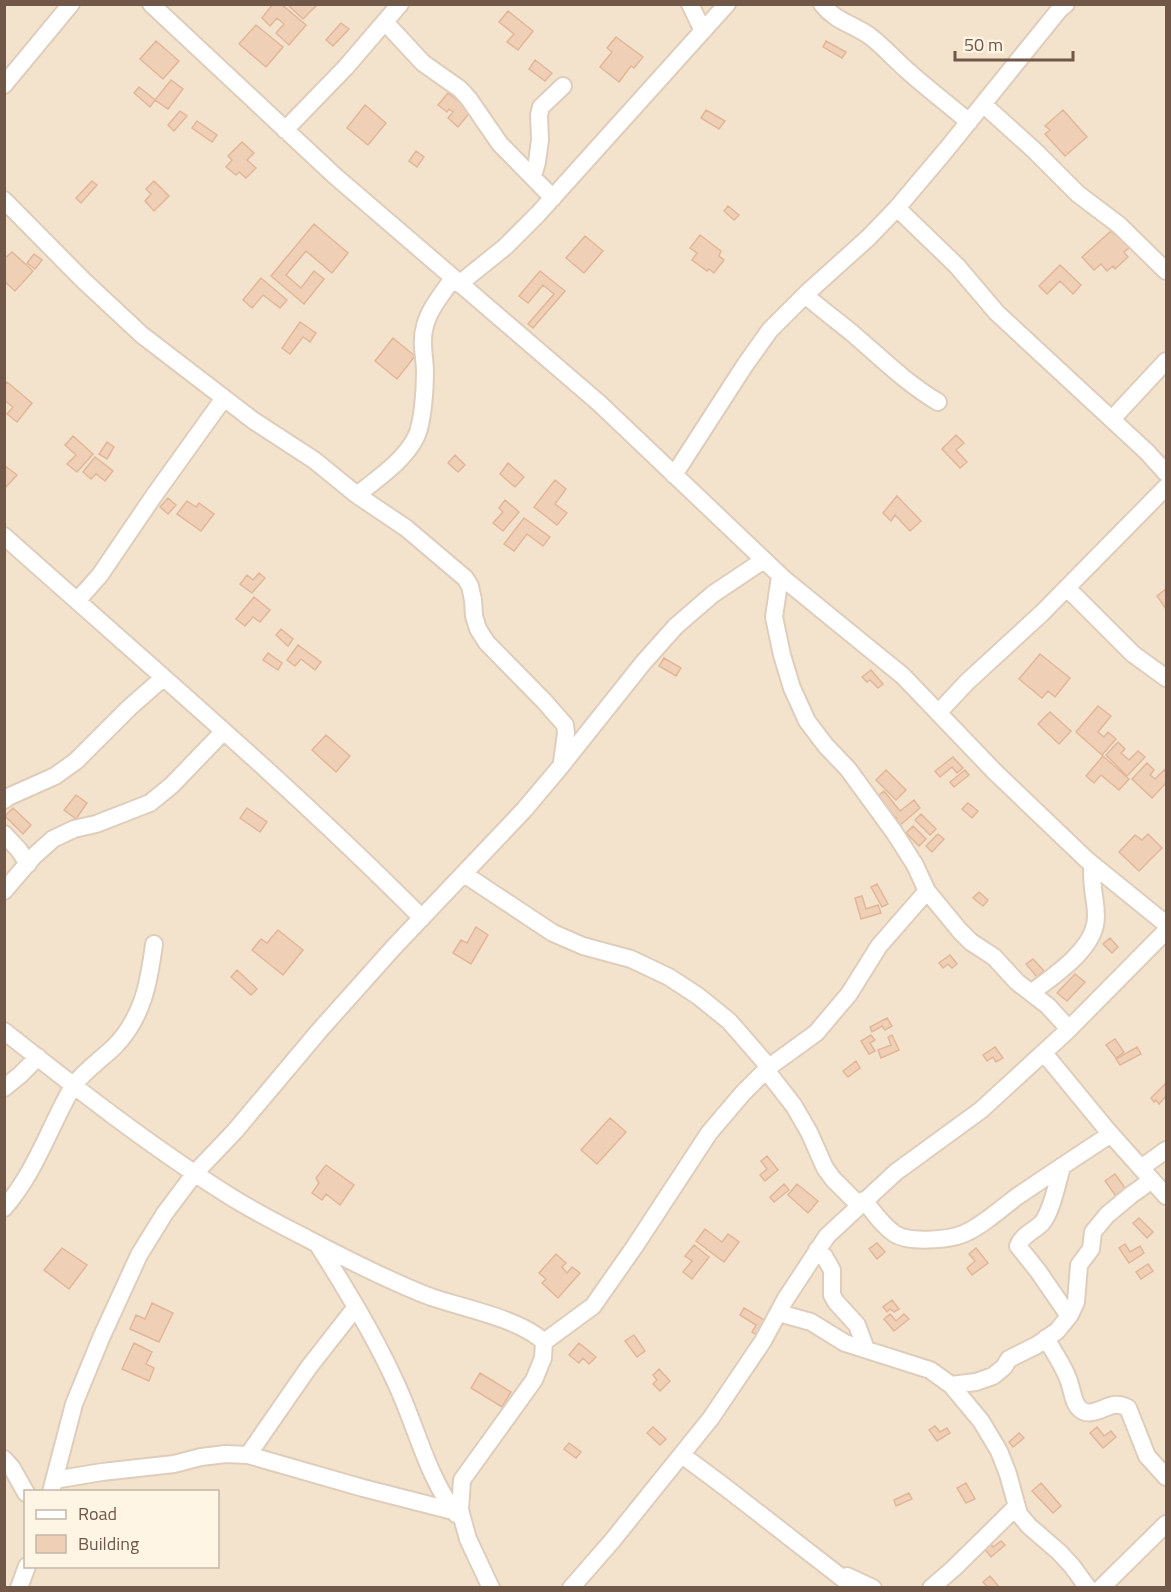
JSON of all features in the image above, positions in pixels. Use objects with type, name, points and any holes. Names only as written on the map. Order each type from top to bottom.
[{"type":"street","points":[[4,85],[71,4]]},
{"type":"street","points":[[151,4],[335,176],[599,403],[780,576],[903,676],[995,772],[1092,864],[1167,924]]},
{"type":"street","points":[[285,130],[346,67],[400,4]]},
{"type":"street","points":[[690,4],[703,31]]},
{"type":"street","points":[[357,495],[399,459],[417,436],[421,423],[425,372],[422,345],[427,318],[456,281],[505,247],[553,198],[727,4]]},
{"type":"street","points":[[822,4],[839,20],[871,37],[969,122]]},
{"type":"street","points":[[674,475],[770,330],[897,208],[1066,4]]},
{"type":"street","points":[[385,22],[423,63],[460,89],[500,144],[553,198]]},
{"type":"street","points":[[533,176],[540,140],[541,107],[563,86]]},
{"type":"street","points":[[983,104],[1078,194],[1119,225],[1167,271]]},
{"type":"street","points":[[4,200],[83,280],[142,335],[254,421],[314,460],[357,495],[406,528],[465,578],[471,593],[478,629],[488,643],[565,725],[566,741],[561,766]]},
{"type":"street","points":[[897,208],[957,266],[998,313],[1167,473]]},
{"type":"street","points":[[805,295],[917,390],[938,402]]},
{"type":"street","points":[[1112,419],[1167,361]]},
{"type":"street","points":[[77,601],[100,575],[159,487],[224,398]]},
{"type":"street","points":[[938,713],[1167,487]]},
{"type":"street","points":[[4,536],[223,732],[375,871],[422,918]]},
{"type":"street","points":[[52,1486],[74,1404],[101,1338],[139,1255],[165,1213],[195,1173],[235,1131],[319,1030],[524,810],[642,663],[676,626],[712,594],[764,560]]},
{"type":"street","points":[[780,576],[774,617],[792,688],[807,721],[848,769],[894,832],[915,865],[927,891],[960,931],[971,942],[994,957],[1017,982],[1048,1006],[1069,1029]]},
{"type":"street","points":[[1067,588],[1133,654],[1167,678]]},
{"type":"street","points":[[4,800],[55,776],[76,761],[163,678]]},
{"type":"street","points":[[4,891],[53,839],[150,803],[172,785],[223,732]]},
{"type":"street","points":[[4,834],[28,864]]},
{"type":"street","points":[[1031,993],[1079,953],[1091,937],[1096,924],[1092,864]]},
{"type":"street","points":[[464,874],[553,933],[584,946],[631,959],[669,977],[699,996],[729,1021],[768,1068],[786,1095],[809,1132],[829,1173],[895,1234],[908,1239],[946,1238],[962,1235],[1111,1134]]},
{"type":"street","points":[[544,1342],[593,1306],[709,1133],[768,1068],[816,1033],[849,994],[879,946],[927,891]]},
{"type":"street","points":[[580,1584],[711,1418],[764,1341],[778,1313],[827,1236],[896,1172],[981,1110],[1069,1029],[1167,931]]},
{"type":"street","points":[[4,1208],[15,1197],[41,1152],[73,1085],[116,1045],[133,1022],[150,978],[153,944]]},
{"type":"street","points":[[4,1031],[73,1085],[230,1196],[318,1244],[395,1281],[431,1297],[504,1320],[536,1334],[544,1342],[543,1358],[534,1380],[462,1479],[460,1509],[464,1525],[468,1539],[491,1587]]},
{"type":"street","points":[[1044,1053],[1111,1134],[1167,1196]]},
{"type":"street","points":[[4,1088],[20,1076],[38,1057]]},
{"type":"street","points":[[951,1385],[976,1382],[993,1376],[1004,1367],[1009,1359],[1038,1345],[1057,1331],[1069,1316],[1076,1302],[1079,1265],[1091,1249],[1093,1232],[1107,1215],[1131,1195],[1167,1150]]},
{"type":"street","points":[[1062,1167],[1043,1221],[1020,1240],[1018,1246],[1069,1316]]},
{"type":"street","points":[[318,1244],[356,1307],[396,1382],[428,1465],[449,1506],[464,1525]]},
{"type":"street","points":[[817,1250],[824,1256],[832,1270],[832,1295],[857,1325],[866,1349]]},
{"type":"street","points":[[248,1455],[309,1367],[356,1307]]},
{"type":"street","points":[[778,1313],[812,1322],[845,1343],[930,1370],[951,1385],[981,1421],[999,1451],[1019,1514],[1029,1526],[1059,1552],[1088,1587]]},
{"type":"street","points":[[1046,1338],[1067,1374],[1075,1403],[1079,1408],[1091,1413],[1112,1405],[1120,1404],[1128,1408],[1147,1456],[1167,1477]]},
{"type":"street","points":[[52,1486],[102,1472],[174,1464],[226,1454],[248,1455],[373,1491],[453,1510]]},
{"type":"street","points":[[682,1455],[855,1587]]},
{"type":"street","points":[[4,1459],[24,1490]]},
{"type":"street","points":[[931,1587],[954,1568],[1017,1506]]},
{"type":"street","points":[[1101,1587],[1167,1524]]},
{"type":"street","points":[[19,1587],[26,1568]]},
{"type":"street","points":[[839,1574],[873,1587]]},
{"type":"shaded area","points":[[5,5],[1166,5],[1166,1587],[5,1588]]},
{"type":"building","points":[[273,4],[281,4],[306,25],[289,45],[276,33],[284,24],[277,18],[270,26],[262,18]]},
{"type":"building","points":[[288,4],[318,4],[303,19]]},
{"type":"building","points":[[508,11],[533,31],[518,50],[507,42],[514,34],[499,22]]},
{"type":"building","points":[[341,23],[349,29],[333,46],[326,40]]},
{"type":"building","points":[[256,25],[283,47],[266,67],[239,44]]},
{"type":"building","points":[[616,37],[643,57],[634,68],[631,66],[619,82],[600,67],[612,52],[607,48]]},
{"type":"building","points":[[156,41],[179,61],[163,79],[140,59]]},
{"type":"building","points":[[826,41],[846,52],[842,58],[823,47]]},
{"type":"building","points":[[535,60],[552,73],[545,81],[529,69]]},
{"type":"building","points":[[171,80],[183,89],[168,109],[155,100]]},
{"type":"building","points":[[139,87],[155,100],[150,107],[134,93]]},
{"type":"building","points":[[448,93],[471,111],[458,127],[448,118],[453,112],[449,109],[447,112],[438,105]]},
{"type":"building","points":[[365,105],[386,123],[368,145],[347,128]]},
{"type":"building","points":[[706,110],[725,121],[719,129],[701,118]]},
{"type":"building","points":[[1063,110],[1087,137],[1065,156],[1045,134],[1050,130],[1045,126]]},
{"type":"building","points":[[180,111],[187,116],[174,131],[168,125]]},
{"type":"building","points":[[197,121],[217,135],[212,142],[192,128]]},
{"type":"building","points":[[242,142],[254,153],[247,160],[256,168],[246,178],[239,172],[236,175],[226,167],[232,160],[228,156]]},
{"type":"building","points":[[416,151],[424,157],[417,167],[409,161]]},
{"type":"building","points":[[92,181],[97,185],[81,203],[76,198]]},
{"type":"building","points":[[154,181],[169,196],[154,211],[145,201],[151,194],[146,189]]},
{"type":"building","points":[[728,206],[739,215],[734,220],[724,211]]},
{"type":"building","points":[[314,224],[348,253],[332,273],[306,251],[286,275],[301,288],[314,271],[324,279],[304,304],[271,276]]},
{"type":"building","points":[[1111,231],[1115,235],[1120,231],[1133,245],[1124,252],[1128,257],[1115,269],[1113,266],[1107,271],[1101,264],[1094,270],[1082,257]]},
{"type":"building","points":[[700,235],[721,251],[719,256],[724,260],[714,273],[709,269],[707,271],[692,260],[697,253],[690,248]]},
{"type":"building","points":[[585,236],[603,251],[584,273],[566,258]]},
{"type":"building","points":[[12,252],[33,271],[15,291],[4,281],[4,259]]},
{"type":"building","points":[[34,254],[42,260],[35,269],[27,263]]},
{"type":"building","points":[[1060,265],[1081,285],[1073,294],[1060,281],[1047,294],[1039,286]]},
{"type":"building","points":[[540,271],[565,291],[533,328],[528,324],[554,294],[543,285],[528,303],[519,296]]},
{"type":"building","points":[[261,278],[287,300],[280,308],[263,295],[252,308],[243,300]]},
{"type":"building","points":[[300,322],[316,333],[310,342],[303,337],[290,354],[282,348]]},
{"type":"building","points":[[393,338],[415,356],[397,379],[375,361]]},
{"type":"building","points":[[7,382],[32,403],[17,422],[7,414],[13,407],[4,400],[4,386]]},
{"type":"building","points":[[956,435],[964,443],[956,450],[967,462],[960,468],[942,449]]},
{"type":"building","points":[[73,436],[93,454],[77,472],[67,464],[76,455],[65,445]]},
{"type":"building","points":[[107,442],[114,447],[107,459],[99,454]]},
{"type":"building","points":[[455,455],[465,465],[458,472],[448,463]]},
{"type":"building","points":[[95,457],[113,471],[105,481],[96,474],[91,479],[83,472]]},
{"type":"building","points":[[508,463],[524,477],[515,487],[500,474]]},
{"type":"building","points":[[4,465],[17,475],[4,489]]},
{"type":"building","points":[[555,480],[566,489],[555,504],[567,513],[557,525],[534,507]]},
{"type":"building","points":[[897,496],[921,521],[910,531],[895,515],[891,521],[883,513]]},
{"type":"building","points":[[168,498],[176,505],[168,514],[160,507]]},
{"type":"building","points":[[505,500],[519,512],[503,531],[493,523],[503,512],[499,508]]},
{"type":"building","points":[[187,501],[196,507],[199,503],[214,514],[201,531],[177,514]]},
{"type":"building","points":[[524,518],[550,537],[543,546],[527,534],[514,551],[504,544]]},
{"type":"building","points":[[259,573],[265,578],[252,593],[240,584],[247,575],[253,580]]},
{"type":"building","points":[[1166,589],[1166,609],[1157,596]]},
{"type":"building","points":[[254,597],[270,610],[260,622],[253,617],[245,626],[236,619]]},
{"type":"building","points":[[281,629],[293,639],[288,646],[276,635]]},
{"type":"building","points":[[298,645],[321,662],[315,670],[301,659],[295,666],[287,660]]},
{"type":"building","points":[[268,653],[282,663],[278,670],[263,660]]},
{"type":"building","points":[[1040,654],[1070,678],[1055,697],[1048,691],[1042,698],[1019,679]]},
{"type":"building","points":[[664,658],[681,668],[676,676],[659,666]]},
{"type":"building","points":[[871,670],[883,684],[878,688],[870,680],[867,682],[862,677]]},
{"type":"building","points":[[1098,706],[1111,716],[1098,732],[1104,737],[1108,732],[1116,739],[1102,755],[1076,732]]},
{"type":"building","points":[[1050,712],[1071,731],[1059,744],[1038,724]]},
{"type":"building","points":[[326,735],[350,756],[336,772],[312,750]]},
{"type":"building","points":[[1118,742],[1125,749],[1121,753],[1129,760],[1138,751],[1145,757],[1127,776],[1106,755]]},
{"type":"building","points":[[1103,756],[1129,779],[1119,790],[1101,775],[1094,783],[1086,776]]},
{"type":"building","points":[[953,757],[963,768],[957,773],[952,767],[940,777],[935,771]]},
{"type":"building","points":[[1147,763],[1154,770],[1150,775],[1155,779],[1164,770],[1166,773],[1166,783],[1152,798],[1132,779]]},
{"type":"building","points":[[886,770],[906,790],[896,800],[876,780]]},
{"type":"building","points":[[965,770],[969,775],[954,787],[950,782]]},
{"type":"building","points":[[884,791],[900,811],[914,800],[920,808],[898,827],[894,822],[897,819],[886,807],[881,811],[877,797]]},
{"type":"building","points":[[76,795],[87,803],[76,819],[64,810]]},
{"type":"building","points":[[968,803],[978,811],[972,818],[962,809]]},
{"type":"building","points":[[13,808],[31,825],[23,834],[5,816]]},
{"type":"building","points":[[247,808],[267,822],[260,832],[240,818]]},
{"type":"building","points":[[921,814],[936,829],[930,835],[915,820]]},
{"type":"building","points":[[913,826],[926,839],[919,846],[906,833]]},
{"type":"building","points":[[938,834],[944,839],[932,852],[926,846]]},
{"type":"building","points":[[1148,834],[1162,848],[1139,871],[1119,852],[1135,835],[1142,840]]},
{"type":"building","points":[[877,884],[888,904],[882,907],[871,887]]},
{"type":"building","points":[[979,892],[988,900],[983,906],[973,898]]},
{"type":"building","points":[[862,896],[866,909],[878,905],[881,913],[861,919],[855,898]]},
{"type":"building","points":[[476,927],[488,935],[471,964],[453,953],[461,940],[467,943]]},
{"type":"building","points":[[278,930],[303,950],[283,975],[252,950],[261,939],[267,943]]},
{"type":"building","points":[[1110,938],[1118,947],[1112,953],[1103,944]]},
{"type":"building","points":[[950,955],[957,964],[952,968],[948,964],[943,968],[939,963]]},
{"type":"building","points":[[1033,959],[1044,971],[1037,977],[1026,964]]},
{"type":"building","points":[[237,970],[257,989],[251,995],[231,977]]},
{"type":"building","points":[[1075,974],[1085,982],[1067,1001],[1057,993]]},
{"type":"building","points":[[887,1018],[892,1026],[885,1030],[882,1026],[872,1032],[870,1027]]},
{"type":"building","points":[[871,1035],[875,1040],[870,1043],[875,1051],[869,1054],[861,1041]]},
{"type":"building","points":[[892,1035],[899,1050],[881,1058],[878,1050],[891,1045],[888,1037]]},
{"type":"building","points":[[1115,1039],[1124,1052],[1116,1058],[1106,1045]]},
{"type":"building","points":[[995,1047],[1003,1058],[996,1062],[993,1057],[987,1061],[983,1055]]},
{"type":"building","points":[[1137,1047],[1141,1054],[1120,1065],[1116,1059]]},
{"type":"building","points":[[856,1061],[860,1068],[848,1077],[843,1071]]},
{"type":"building","points":[[1166,1083],[1166,1096],[1159,1104],[1156,1100],[1154,1102],[1151,1098]]},
{"type":"building","points":[[610,1118],[626,1132],[597,1164],[581,1150]]},
{"type":"building","points":[[767,1156],[778,1170],[765,1181],[760,1175],[767,1169],[761,1161]]},
{"type":"building","points":[[326,1165],[354,1185],[340,1205],[326,1194],[322,1200],[312,1193],[319,1183],[316,1178]]},
{"type":"building","points":[[1115,1174],[1128,1192],[1118,1199],[1105,1181]]},
{"type":"building","points":[[784,1184],[789,1190],[774,1202],[770,1197]]},
{"type":"building","points":[[797,1184],[818,1201],[808,1213],[788,1195]]},
{"type":"building","points":[[1139,1218],[1153,1232],[1147,1238],[1133,1223]]},
{"type":"building","points":[[705,1229],[722,1242],[728,1234],[739,1242],[724,1262],[696,1241]]},
{"type":"building","points":[[877,1243],[885,1252],[877,1259],[869,1249]]},
{"type":"building","points":[[1125,1244],[1130,1252],[1140,1246],[1144,1253],[1129,1263],[1119,1248]]},
{"type":"building","points":[[694,1245],[709,1257],[692,1279],[683,1272],[692,1261],[685,1256]]},
{"type":"building","points":[[62,1248],[87,1265],[69,1289],[44,1270]]},
{"type":"building","points":[[976,1248],[988,1263],[972,1275],[967,1268],[975,1261],[969,1254]]},
{"type":"building","points":[[556,1254],[566,1263],[562,1267],[567,1273],[572,1267],[580,1273],[558,1298],[542,1283],[546,1279],[539,1273]]},
{"type":"building","points":[[1148,1264],[1153,1271],[1141,1279],[1136,1272]]},
{"type":"building","points":[[892,1300],[899,1309],[894,1312],[890,1309],[887,1312],[883,1307]]},
{"type":"building","points":[[152,1303],[173,1313],[159,1342],[130,1329],[136,1315],[145,1319]]},
{"type":"building","points":[[744,1308],[766,1321],[758,1336],[752,1332],[756,1325],[740,1315]]},
{"type":"building","points":[[890,1314],[896,1321],[904,1314],[909,1319],[894,1331],[884,1319]]},
{"type":"building","points":[[634,1335],[645,1351],[637,1357],[625,1341]]},
{"type":"building","points":[[134,1343],[152,1352],[146,1364],[154,1368],[149,1381],[122,1369]]},
{"type":"building","points":[[579,1343],[596,1357],[589,1364],[583,1358],[579,1363],[569,1355]]},
{"type":"building","points":[[659,1369],[670,1381],[660,1391],[653,1384],[657,1380],[653,1375]]},
{"type":"building","points":[[480,1373],[511,1392],[502,1407],[471,1388]]},
{"type":"building","points":[[935,1426],[940,1432],[947,1428],[950,1433],[937,1441],[929,1430]]},
{"type":"building","points":[[653,1427],[666,1439],[660,1445],[647,1433]]},
{"type":"building","points":[[1097,1427],[1104,1436],[1111,1431],[1116,1437],[1103,1448],[1090,1433]]},
{"type":"building","points":[[1019,1433],[1024,1438],[1013,1447],[1009,1442]]},
{"type":"building","points":[[569,1443],[581,1452],[576,1458],[564,1449]]},
{"type":"building","points":[[966,1483],[975,1499],[966,1503],[957,1488]]},
{"type":"building","points":[[1041,1483],[1061,1506],[1053,1513],[1032,1491]]},
{"type":"building","points":[[909,1493],[912,1499],[896,1506],[894,1500]]},
{"type":"building","points":[[1001,1541],[1005,1545],[991,1557],[984,1548],[990,1543],[993,1547]]},
{"type":"building","points":[[990,1576],[1000,1588],[989,1588],[983,1582]]}]
